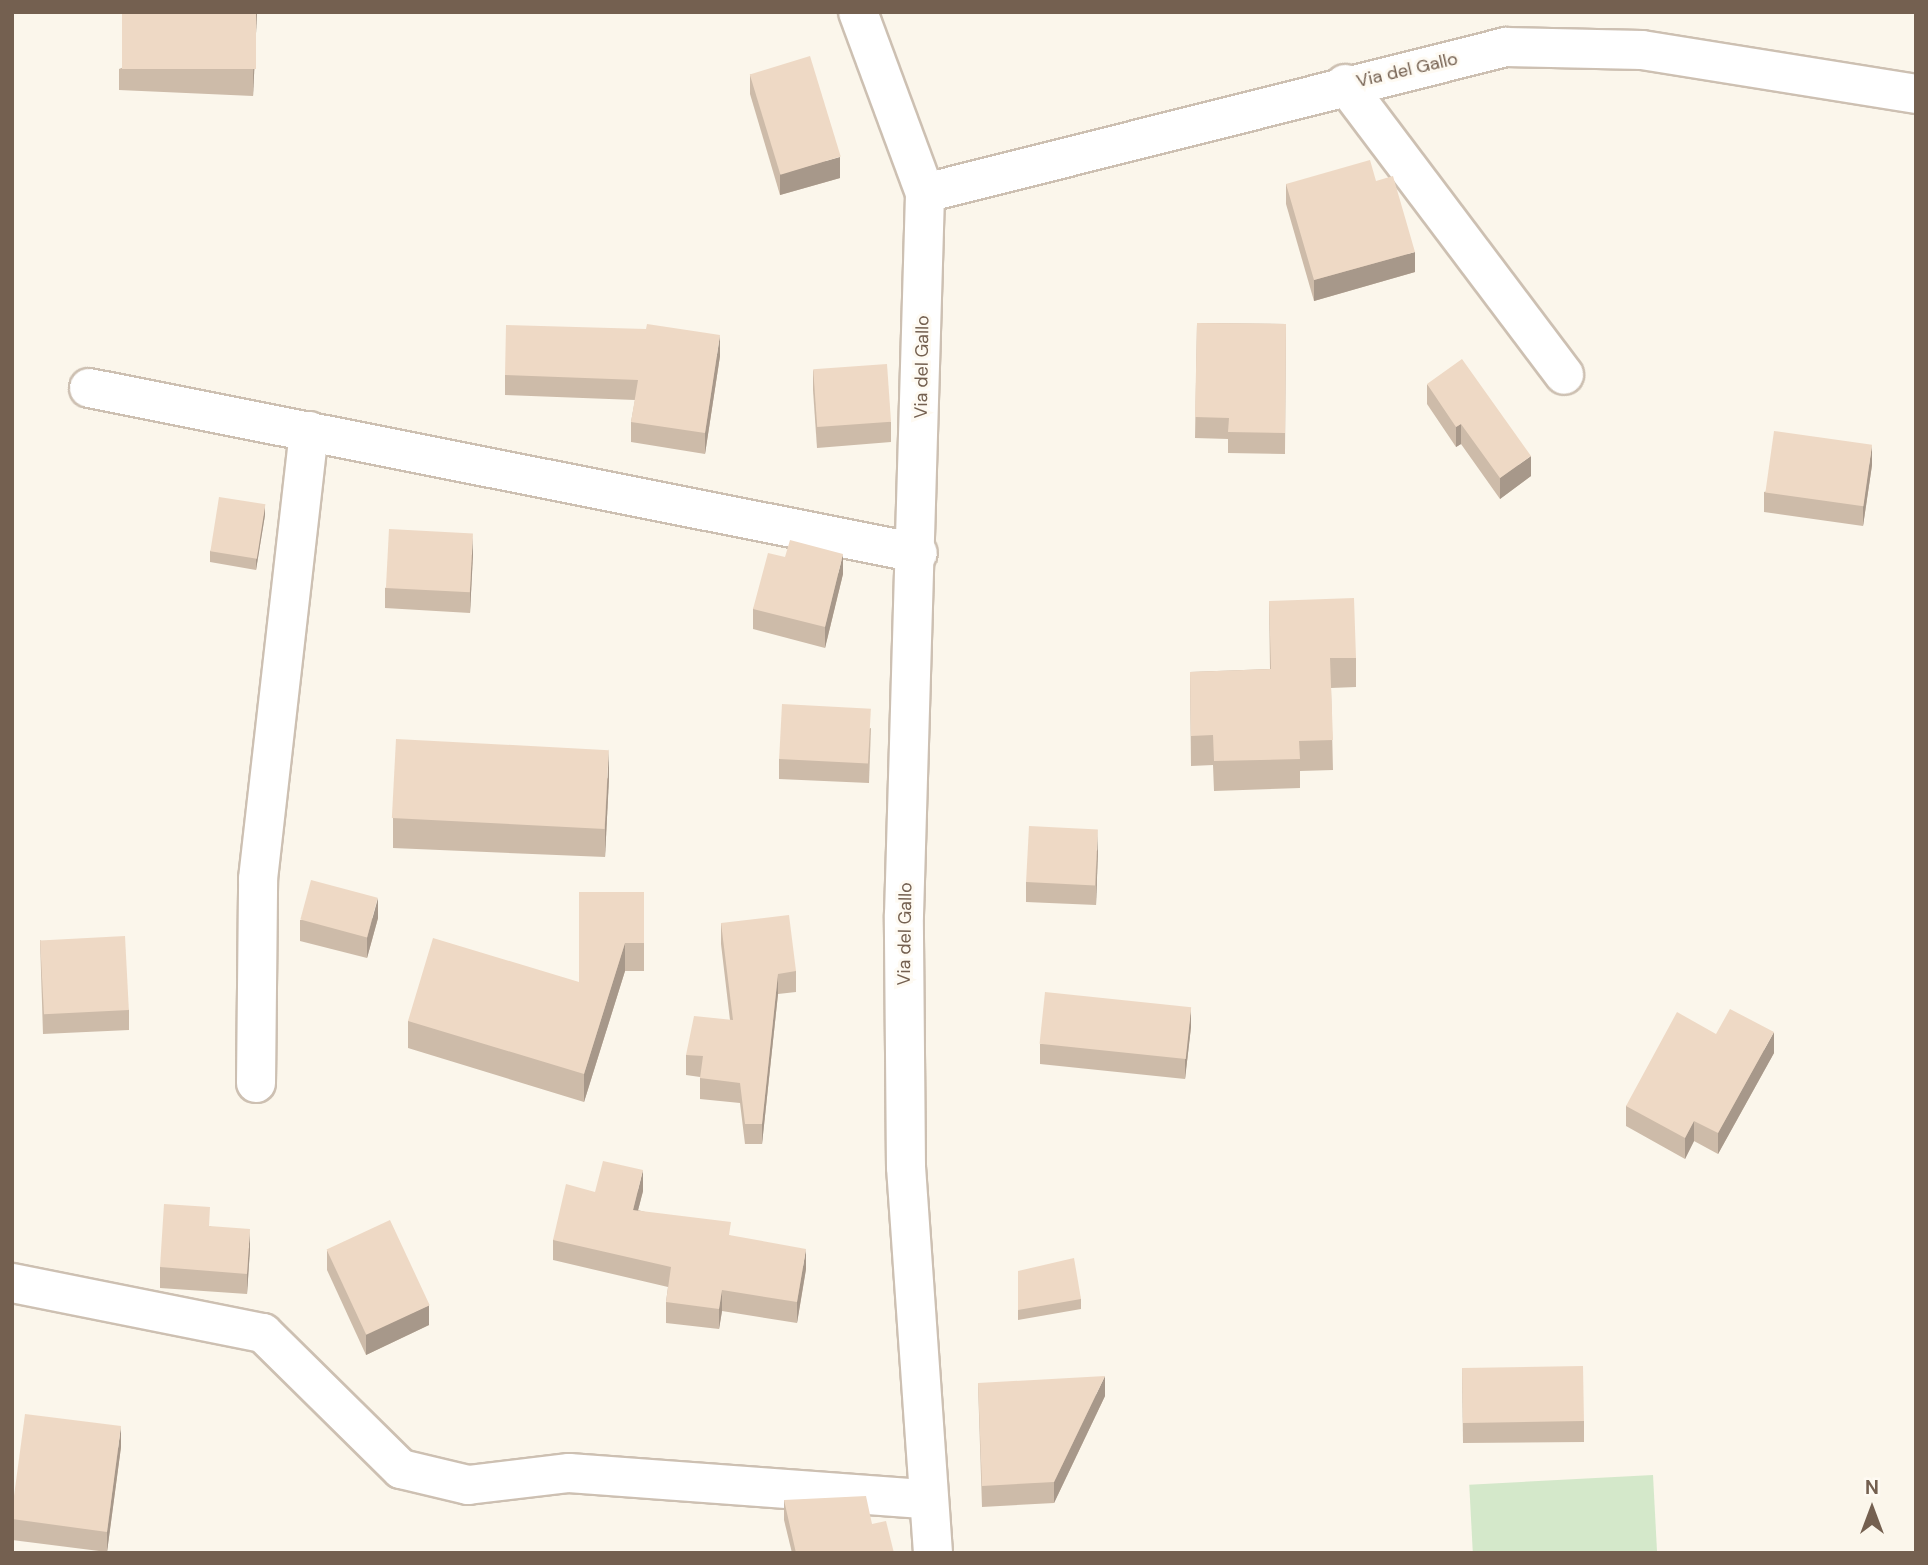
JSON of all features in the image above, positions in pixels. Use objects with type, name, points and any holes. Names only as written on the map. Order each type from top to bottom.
[{"type":"street","points":[[858,12],[925,193]]},
{"type":"street","name":"Via del Gallo","points":[[933,1553],[926,1499],[906,1167],[904,915],[918,553],[925,193],[1345,84],[1506,47],[1642,50],[1916,94]]},
{"type":"street","points":[[1345,84],[1564,375]]},
{"type":"street","points":[[89,388],[918,553]]},
{"type":"street","points":[[256,1083],[258,879],[309,431]]},
{"type":"street","points":[[12,1283],[263,1333],[401,1469],[455,1482],[569,1472],[926,1499]]},
{"type":"green space","points":[[1653,1475],[1657,1553],[1473,1553],[1469,1485]]},
{"type":"building","points":[[122,12],[256,12],[256,69],[122,69]]},
{"type":"building","points":[[810,56],[841,156],[780,175],[750,74]]},
{"type":"building","points":[[1370,160],[1376,181],[1393,176],[1415,252],[1314,280],[1286,184]]},
{"type":"building","points":[[1197,323],[1286,324],[1285,433],[1228,432],[1229,418],[1195,417]]},
{"type":"building","points":[[647,324],[720,335],[705,433],[631,422],[638,380],[505,375],[506,325],[646,329]]},
{"type":"building","points":[[1462,359],[1531,456],[1500,478],[1461,424],[1456,427],[1427,384]]},
{"type":"building","points":[[887,364],[891,422],[817,427],[813,369]]},
{"type":"building","points":[[1774,431],[1872,445],[1863,506],[1765,492]]},
{"type":"building","points":[[219,497],[265,504],[257,559],[210,551]]},
{"type":"building","points":[[389,529],[473,533],[470,592],[386,588]]},
{"type":"building","points":[[790,540],[843,554],[825,627],[753,609],[768,553],[785,557]]},
{"type":"building","points":[[1354,598],[1356,658],[1330,658],[1333,740],[1299,741],[1300,759],[1214,761],[1213,735],[1191,736],[1190,672],[1271,669],[1269,601]]},
{"type":"building","points":[[782,704],[871,709],[868,764],[779,759]]},
{"type":"building","points":[[396,739],[609,750],[605,829],[392,818]]},
{"type":"building","points":[[1029,826],[1098,830],[1095,886],[1026,882]]},
{"type":"building","points":[[311,880],[378,898],[367,937],[300,920]]},
{"type":"building","points":[[579,892],[644,892],[644,943],[625,943],[584,1074],[408,1021],[433,938],[579,982]]},
{"type":"building","points":[[789,915],[796,971],[778,974],[762,1124],[745,1124],[740,1083],[700,1078],[703,1056],[686,1055],[694,1016],[733,1020],[721,923]]},
{"type":"building","points":[[125,936],[129,1010],[44,1014],[40,940]]},
{"type":"building","points":[[1045,992],[1191,1007],[1186,1059],[1040,1044]]},
{"type":"building","points":[[1730,1009],[1774,1032],[1718,1133],[1694,1121],[1685,1138],[1626,1106],[1677,1012],[1716,1034]]},
{"type":"building","points":[[603,1161],[643,1170],[633,1210],[731,1222],[729,1235],[806,1249],[797,1302],[722,1290],[719,1309],[666,1302],[671,1267],[553,1240],[566,1184],[595,1192]]},
{"type":"building","points":[[164,1204],[210,1207],[209,1226],[250,1229],[247,1274],[160,1267]]},
{"type":"building","points":[[390,1220],[430,1305],[366,1335],[327,1250]]},
{"type":"building","points":[[1074,1258],[1081,1299],[1018,1310],[1018,1271]]},
{"type":"building","points":[[1583,1366],[1584,1421],[1463,1423],[1462,1368]]},
{"type":"building","points":[[1105,1376],[1054,1482],[982,1486],[978,1383]]},
{"type":"building","points":[[25,1414],[121,1426],[107,1532],[12,1519]]},
{"type":"building","points":[[866,1496],[872,1524],[886,1521],[894,1553],[796,1553],[784,1500]]}]
